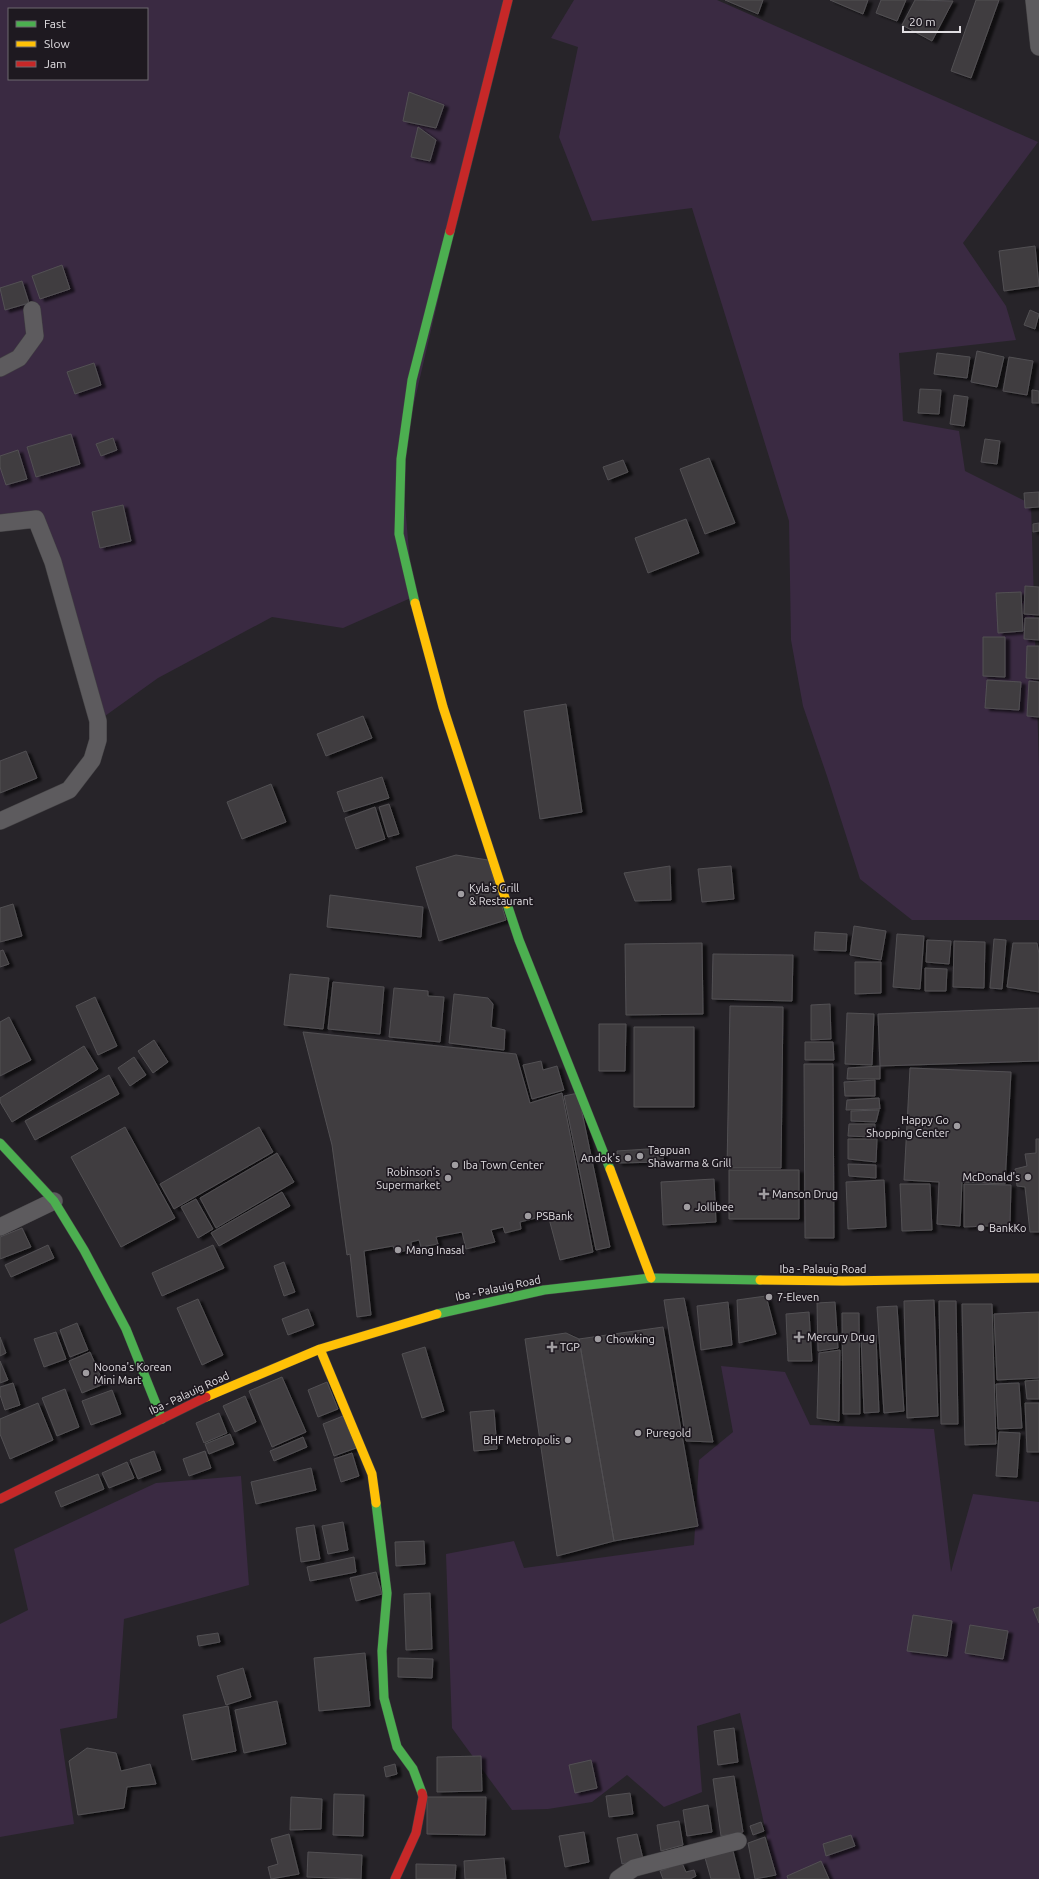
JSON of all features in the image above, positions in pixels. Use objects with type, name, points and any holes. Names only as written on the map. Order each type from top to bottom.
[{"type":"main road","points":[[508,0],[412,380],[401,459],[399,534],[413,597],[443,707],[520,940],[627,1211],[651,1278]]},
{"type":"main road","points":[[0,1143],[6,1159],[54,1201],[84,1250],[126,1329],[162,1419]]},
{"type":"main road","name":"Iba - Palauig Road","points":[[0,1499],[162,1419],[257,1375],[320,1349],[462,1307],[544,1290],[651,1278],[843,1281],[1039,1278]]},
{"type":"main road","points":[[320,1349],[372,1474],[387,1593],[382,1651],[384,1698],[397,1747],[413,1769],[423,1797],[416,1833],[395,1879]]},
{"type":"street","points":[[1034,0],[1039,47]]},
{"type":"street","points":[[0,368],[19,358],[35,336],[32,310]]},
{"type":"street","points":[[0,523],[36,519],[53,562],[98,721],[98,740],[92,760],[69,790],[0,821]]},
{"type":"street","points":[[0,1227],[54,1201]]},
{"type":"street","points":[[618,1879],[634,1868],[738,1841]]},
{"type":"shaded area","points":[[0,0],[508,0],[401,459],[413,597],[343,628],[272,617],[158,678],[98,721],[36,519],[0,523]]},
{"type":"shaded area","points":[[574,0],[717,0],[1038,142],[963,243],[1006,306],[1016,340],[899,353],[903,421],[959,431],[965,471],[1031,504],[1039,766],[1039,920],[912,920],[860,879],[803,706],[791,640],[789,521],[692,208],[592,221],[559,137],[578,47],[551,38]]},
{"type":"shaded area","points":[[721,1366],[785,1372],[810,1425],[934,1429],[951,1572],[973,1494],[1039,1502],[1039,1879],[776,1879],[740,1713],[697,1726],[702,1792],[664,1807],[627,1775],[592,1802],[548,1809],[512,1810],[452,1728],[446,1554],[514,1541],[524,1568],[694,1545],[699,1460],[733,1432]]},
{"type":"shaded area","points":[[241,1476],[249,1585],[124,1619],[117,1718],[60,1729],[74,1824],[0,1837],[0,1624],[28,1610],[14,1549],[156,1483]]},
{"type":"building","points":[[725,0],[763,0],[758,14]]},
{"type":"building","points":[[830,0],[868,0],[863,14]]},
{"type":"building","points":[[881,0],[906,0],[897,21],[876,13]]},
{"type":"building","points":[[915,0],[953,1],[932,41],[902,25]]},
{"type":"building","points":[[976,0],[999,0],[971,78],[951,71]]},
{"type":"building","points":[[409,92],[444,105],[436,128],[403,121]]},
{"type":"building","points":[[418,127],[436,140],[430,161],[411,157]]},
{"type":"building","points":[[1035,246],[1039,286],[1004,291],[999,251]]},
{"type":"building","points":[[62,265],[70,289],[40,299],[32,276]]},
{"type":"building","points":[[22,281],[29,303],[5,310],[0,288]]},
{"type":"building","points":[[1030,310],[1039,314],[1035,329],[1024,325]]},
{"type":"building","points":[[977,351],[1004,357],[997,387],[971,382]]},
{"type":"building","points":[[937,353],[970,357],[967,378],[934,374]]},
{"type":"building","points":[[1009,357],[1033,361],[1027,395],[1003,391]]},
{"type":"building","points":[[94,363],[101,385],[75,394],[67,372]]},
{"type":"building","points":[[920,389],[941,390],[939,414],[918,413]]},
{"type":"building","points":[[1032,390],[1039,391],[1039,403],[1032,403]]},
{"type":"building","points":[[954,395],[968,397],[964,426],[950,424]]},
{"type":"building","points":[[71,434],[80,464],[36,477],[27,447]]},
{"type":"building","points":[[113,438],[117,450],[101,456],[96,444]]},
{"type":"building","points":[[985,439],[1000,441],[997,464],[981,462]]},
{"type":"building","points":[[18,450],[27,479],[6,485],[0,467],[0,456]]},
{"type":"building","points":[[709,458],[735,523],[705,534],[680,469]]},
{"type":"building","points":[[623,460],[628,472],[608,480],[603,467]]},
{"type":"building","points":[[1039,492],[1039,507],[1025,508],[1024,493]]},
{"type":"building","points":[[123,505],[131,541],[100,548],[92,512]]},
{"type":"building","points":[[686,519],[699,553],[648,573],[635,538]]},
{"type":"building","points":[[1039,523],[1039,531],[1033,532],[1033,524]]},
{"type":"building","points":[[1025,586],[1039,587],[1039,615],[1024,614]]},
{"type":"building","points":[[1021,592],[1023,631],[998,633],[996,593]]},
{"type":"building","points":[[1025,618],[1039,618],[1039,640],[1024,639]]},
{"type":"building","points":[[983,637],[1005,637],[1005,677],[983,676]]},
{"type":"building","points":[[1027,646],[1039,646],[1039,679],[1026,678]]},
{"type":"building","points":[[987,680],[1021,682],[1019,710],[985,708]]},
{"type":"building","points":[[1029,681],[1039,682],[1039,717],[1027,716]]},
{"type":"building","points":[[566,704],[582,812],[540,819],[524,711]]},
{"type":"building","points":[[363,716],[372,738],[326,756],[317,734]]},
{"type":"building","points":[[26,751],[37,778],[0,793],[0,761]]},
{"type":"building","points":[[382,777],[389,798],[344,812],[337,792]]},
{"type":"building","points":[[271,784],[286,822],[242,839],[227,802]]},
{"type":"building","points":[[389,804],[399,834],[388,837],[379,807]]},
{"type":"building","points":[[375,807],[385,839],[356,849],[345,818]]},
{"type":"building","name":"Kyla's Grill & Restaurant","points":[[456,855],[488,860],[506,920],[439,941],[416,867]]},
{"type":"building","points":[[670,866],[671,900],[635,901],[624,873]]},
{"type":"building","points":[[731,866],[734,899],[702,902],[698,869]]},
{"type":"building","points":[[330,895],[423,907],[421,937],[327,927]]},
{"type":"building","points":[[13,904],[22,936],[0,942],[0,908]]},
{"type":"building","points":[[854,926],[886,931],[881,960],[850,955]]},
{"type":"building","points":[[815,932],[847,934],[846,951],[814,950]]},
{"type":"building","points":[[897,934],[924,936],[920,989],[893,987]]},
{"type":"building","points":[[994,939],[1006,940],[1002,989],[990,988]]},
{"type":"building","points":[[927,940],[951,941],[949,964],[926,962]]},
{"type":"building","points":[[954,941],[985,942],[984,988],[953,987]]},
{"type":"building","points":[[702,943],[703,1014],[626,1015],[625,944]]},
{"type":"building","points":[[1013,943],[1037,943],[1039,954],[1039,992],[1007,987]]},
{"type":"building","points":[[3,950],[9,964],[0,967],[0,951]]},
{"type":"building","points":[[713,954],[793,955],[792,1001],[712,999]]},
{"type":"building","points":[[855,962],[881,962],[881,993],[855,994]]},
{"type":"building","points":[[925,968],[947,969],[946,991],[925,991]]},
{"type":"building","points":[[290,974],[329,978],[323,1029],[284,1025]]},
{"type":"building","points":[[333,982],[384,987],[380,1034],[328,1029]]},
{"type":"building","points":[[394,988],[428,991],[428,996],[444,997],[440,1042],[389,1037]]},
{"type":"building","points":[[454,994],[488,998],[493,1004],[491,1027],[505,1030],[504,1050],[449,1043]]},
{"type":"building","points":[[95,997],[117,1046],[98,1055],[76,1006]]},
{"type":"building","points":[[830,1004],[831,1039],[811,1040],[811,1005]]},
{"type":"building","points":[[730,1006],[783,1007],[781,1168],[727,1168]]},
{"type":"building","points":[[1039,1008],[1039,1061],[880,1066],[878,1014]]},
{"type":"building","points":[[847,1013],[874,1014],[872,1065],[845,1064]]},
{"type":"building","points":[[9,1017],[31,1060],[0,1076],[0,1022]]},
{"type":"building","points":[[599,1024],[626,1024],[625,1071],[599,1071]]},
{"type":"building","points":[[634,1027],[694,1027],[694,1107],[634,1107]]},
{"type":"building","name":"Iba Town Center","points":[[303,1032],[516,1054],[530,1103],[562,1093],[593,1252],[560,1260],[548,1215],[520,1222],[521,1229],[505,1233],[503,1227],[491,1230],[495,1242],[466,1249],[462,1232],[436,1237],[438,1244],[421,1247],[419,1240],[411,1242],[412,1249],[395,1253],[393,1246],[364,1251],[371,1315],[357,1317],[350,1254],[347,1255],[332,1145]]},
{"type":"building","points":[[154,1040],[168,1062],[153,1073],[138,1051]]},
{"type":"building","points":[[805,1042],[833,1042],[834,1060],[805,1060]]},
{"type":"building","points":[[84,1046],[98,1069],[12,1122],[0,1102],[0,1098]]},
{"type":"building","points":[[134,1057],[146,1075],[130,1086],[118,1068]]},
{"type":"building","points":[[541,1061],[543,1070],[557,1066],[564,1090],[532,1099],[523,1065]]},
{"type":"building","points":[[804,1064],[833,1064],[834,1238],[805,1238]]},
{"type":"building","points":[[880,1066],[880,1079],[847,1079],[848,1068]]},
{"type":"building","name":"Happy Go Shopping Center","points":[[910,1068],[1011,1072],[1005,1184],[962,1182],[960,1226],[937,1224],[939,1182],[904,1180]]},
{"type":"building","points":[[109,1075],[119,1094],[35,1140],[25,1121]]},
{"type":"building","points":[[875,1080],[875,1096],[845,1096],[844,1082]]},
{"type":"building","points":[[578,1093],[610,1247],[596,1250],[564,1096]]},
{"type":"building","points":[[879,1098],[880,1109],[846,1110],[847,1100]]},
{"type":"building","points":[[879,1110],[876,1122],[851,1121],[851,1111]]},
{"type":"building","points":[[849,1124],[875,1124],[874,1137],[848,1136]]},
{"type":"building","points":[[125,1127],[175,1218],[121,1247],[71,1157]]},
{"type":"building","points":[[259,1127],[273,1152],[174,1209],[160,1184]]},
{"type":"building","points":[[848,1139],[877,1139],[876,1162],[848,1159]]},
{"type":"building","name":"McDonald's","points":[[1036,1139],[1039,1139],[1039,1232],[1030,1232],[1025,1187],[1017,1186],[1015,1169],[1027,1166],[1025,1154],[1036,1153]]},
{"type":"building","name":"Tagpuan Shawarma & Grill","points":[[663,1148],[663,1162],[618,1163],[617,1151]]},
{"type":"building","points":[[277,1153],[294,1182],[216,1228],[200,1198]]},
{"type":"building","points":[[848,1164],[876,1165],[876,1178],[849,1176]]},
{"type":"building","name":"Manson Drug","points":[[729,1170],[799,1170],[799,1219],[729,1219]]},
{"type":"building","points":[[714,1179],[716,1222],[663,1225],[661,1182]]},
{"type":"building","points":[[884,1180],[886,1227],[848,1229],[846,1182]]},
{"type":"building","points":[[900,1184],[930,1184],[932,1230],[902,1231]]},
{"type":"building","points":[[964,1184],[1011,1185],[1010,1225],[964,1227]]},
{"type":"building","points":[[282,1192],[290,1206],[219,1246],[211,1233]]},
{"type":"building","points":[[196,1199],[213,1229],[198,1238],[181,1207]]},
{"type":"building","points":[[22,1228],[31,1247],[0,1259],[0,1237]]},
{"type":"building","points":[[48,1245],[54,1258],[11,1277],[5,1265]]},
{"type":"building","points":[[213,1245],[224,1268],[162,1296],[152,1273]]},
{"type":"building","points":[[284,1262],[295,1292],[284,1296],[274,1266]]},
{"type":"building","points":[[766,1296],[776,1334],[739,1343],[737,1300]]},
{"type":"building","points":[[684,1298],[713,1442],[686,1441],[664,1300]]},
{"type":"building","points":[[198,1299],[223,1355],[202,1365],[177,1308]]},
{"type":"building","points":[[934,1300],[938,1416],[907,1418],[904,1301]]},
{"type":"building","points":[[939,1301],[956,1301],[958,1424],[941,1424]]},
{"type":"building","points":[[728,1302],[732,1345],[701,1350],[697,1306]]},
{"type":"building","points":[[835,1302],[838,1348],[818,1351],[817,1303]]},
{"type":"building","points":[[962,1304],[992,1304],[996,1444],[965,1445]]},
{"type":"building","points":[[897,1306],[904,1411],[884,1413],[877,1307]]},
{"type":"building","points":[[308,1309],[314,1325],[288,1335],[282,1319]]},
{"type":"building","name":"Mercury Drug","points":[[809,1312],[812,1361],[788,1361],[786,1314]]},
{"type":"building","points":[[1039,1312],[1039,1378],[997,1380],[994,1314]]},
{"type":"building","points":[[842,1313],[859,1313],[860,1414],[843,1414]]},
{"type":"building","points":[[77,1323],[88,1350],[70,1357],[60,1330]]},
{"type":"building","name":"Puregold","points":[[663,1327],[698,1526],[614,1541],[579,1339]]},
{"type":"building","points":[[56,1332],[66,1359],[44,1367],[34,1339]]},
{"type":"building","name":"BHF Metropolis","points":[[566,1333],[579,1339],[614,1541],[557,1556],[525,1339]]},
{"type":"building","points":[[876,1335],[879,1412],[864,1413],[861,1336]]},
{"type":"building","points":[[0,1337],[6,1353],[0,1356]]},
{"type":"building","points":[[425,1347],[444,1411],[422,1418],[402,1354]]},
{"type":"building","points":[[840,1350],[839,1421],[817,1418],[819,1353]]},
{"type":"building","name":"Noona's Korean Mini Mart","points":[[90,1352],[104,1384],[82,1393],[69,1361]]},
{"type":"building","points":[[0,1361],[8,1380],[0,1383]]},
{"type":"building","points":[[282,1377],[306,1432],[272,1447],[249,1391]]},
{"type":"building","points":[[1039,1380],[1039,1399],[1027,1399],[1025,1381]]},
{"type":"building","points":[[327,1382],[338,1409],[318,1417],[308,1390]]},
{"type":"building","points":[[13,1383],[20,1405],[5,1410],[0,1395],[0,1387]]},
{"type":"building","points":[[1019,1383],[1022,1428],[998,1429],[996,1384]]},
{"type":"building","points":[[65,1389],[79,1427],[57,1436],[42,1398]]},
{"type":"building","points":[[112,1390],[121,1414],[91,1425],[82,1401]]},
{"type":"building","points":[[245,1396],[256,1422],[235,1432],[223,1406]]},
{"type":"building","points":[[38,1403],[53,1440],[10,1459],[0,1434],[0,1419]]},
{"type":"building","points":[[1025,1403],[1039,1403],[1039,1452],[1027,1452]]},
{"type":"building","points":[[494,1410],[497,1449],[474,1451],[470,1412]]},
{"type":"building","points":[[219,1413],[227,1433],[204,1443],[196,1423]]},
{"type":"building","points":[[343,1416],[356,1448],[334,1456],[323,1424]]},
{"type":"building","points":[[999,1432],[1020,1433],[1017,1477],[996,1476]]},
{"type":"building","points":[[230,1434],[234,1444],[209,1454],[205,1444]]},
{"type":"building","points":[[303,1437],[307,1447],[274,1461],[270,1451]]},
{"type":"building","points":[[154,1451],[161,1470],[138,1479],[130,1460]]},
{"type":"building","points":[[205,1451],[211,1468],[189,1476],[183,1459]]},
{"type":"building","points":[[352,1453],[359,1476],[341,1482],[334,1459]]},
{"type":"building","points":[[127,1462],[134,1478],[109,1488],[102,1473]]},
{"type":"building","points":[[311,1468],[316,1490],[256,1504],[251,1482]]},
{"type":"building","points":[[98,1474],[104,1489],[61,1507],[55,1492]]},
{"type":"building","points":[[343,1522],[348,1550],[328,1554],[322,1526]]},
{"type":"building","points":[[314,1525],[320,1559],[301,1562],[296,1528]]},
{"type":"building","points":[[424,1541],[425,1564],[396,1566],[395,1542]]},
{"type":"building","points":[[354,1557],[356,1572],[310,1581],[307,1567]]},
{"type":"building","points":[[376,1572],[382,1594],[356,1601],[350,1578]]},
{"type":"building","points":[[430,1593],[432,1649],[406,1650],[404,1594]]},
{"type":"building","points":[[1039,1607],[1039,1623],[1033,1609]]},
{"type":"building","points":[[913,1615],[952,1621],[947,1656],[907,1651]]},
{"type":"building","points":[[970,1625],[1008,1631],[1003,1659],[965,1653]]},
{"type":"building","points":[[218,1633],[220,1642],[199,1646],[197,1636]]},
{"type":"building","points":[[365,1653],[370,1706],[319,1711],[314,1658]]},
{"type":"building","points":[[398,1658],[433,1659],[432,1678],[398,1677]]},
{"type":"building","points":[[243,1668],[251,1697],[226,1705],[217,1676]]},
{"type":"building","points":[[277,1701],[286,1744],[244,1753],[235,1710]]},
{"type":"building","points":[[228,1706],[236,1751],[192,1760],[183,1715]]},
{"type":"building","points":[[734,1728],[738,1762],[718,1765],[714,1731]]},
{"type":"building","points":[[87,1748],[116,1753],[121,1771],[150,1764],[156,1784],[127,1787],[124,1808],[78,1815],[69,1761]]},
{"type":"building","points":[[481,1756],[482,1791],[437,1792],[437,1757]]},
{"type":"building","points":[[591,1760],[597,1788],[575,1793],[569,1765]]},
{"type":"building","points":[[395,1764],[397,1774],[386,1777],[384,1767]]},
{"type":"building","points":[[734,1776],[743,1832],[721,1836],[713,1779]]},
{"type":"building","points":[[630,1793],[633,1814],[609,1817],[606,1796]]},
{"type":"building","points":[[334,1794],[364,1795],[363,1836],[333,1835]]},
{"type":"building","points":[[291,1797],[322,1799],[321,1829],[290,1830]]},
{"type":"building","points":[[427,1797],[486,1797],[485,1835],[427,1834]]},
{"type":"building","points":[[708,1805],[712,1832],[687,1836],[683,1810]]},
{"type":"building","points":[[679,1821],[683,1845],[661,1851],[657,1825]]},
{"type":"building","points":[[761,1822],[764,1831],[753,1835],[750,1826]]},
{"type":"building","points":[[584,1832],[589,1862],[565,1867],[559,1836]]},
{"type":"building","points":[[289,1834],[299,1874],[271,1879],[268,1867],[278,1864],[271,1839]]},
{"type":"building","points":[[637,1834],[643,1859],[622,1864],[617,1838]]},
{"type":"building","points":[[851,1835],[855,1846],[826,1856],[823,1844]]},
{"type":"building","points":[[765,1837],[776,1875],[755,1879],[748,1843]]},
{"type":"building","points":[[732,1847],[740,1879],[711,1879],[704,1854]]},
{"type":"building","points":[[308,1852],[362,1855],[361,1879],[307,1877]]},
{"type":"building","points":[[504,1858],[506,1879],[465,1879],[464,1861]]},
{"type":"building","points":[[821,1861],[829,1879],[788,1879],[787,1876]]},
{"type":"building","points":[[682,1863],[686,1872],[694,1870],[696,1876],[690,1879],[663,1879],[660,1871]]},
{"type":"building","points":[[416,1864],[456,1865],[455,1879],[416,1879]]},
{"type":"traffic: fast","points":[[415,603],[399,534],[401,459],[412,380],[450,231]]},
{"type":"traffic: fast","points":[[507,904],[519,940],[610,1169]]},
{"type":"traffic: fast","points":[[0,1143],[54,1201],[84,1250],[126,1329],[162,1419]]},
{"type":"traffic: fast","points":[[437,1314],[544,1290],[651,1278],[760,1280]]},
{"type":"traffic: fast","points":[[376,1503],[387,1593],[382,1651],[384,1698],[397,1747],[413,1769],[422,1793]]},
{"type":"traffic: slow","points":[[415,603],[443,707],[507,904]]},
{"type":"traffic: slow","points":[[610,1169],[651,1278]]},
{"type":"traffic: slow","points":[[760,1280],[843,1281],[1039,1278]]},
{"type":"traffic: slow","points":[[206,1397],[320,1349],[437,1314]]},
{"type":"traffic: slow","points":[[320,1349],[372,1474],[376,1503]]},
{"type":"traffic: jam","points":[[450,231],[508,0]]},
{"type":"traffic: jam","points":[[0,1499],[206,1397]]},
{"type":"traffic: jam","points":[[395,1879],[416,1833],[423,1797],[422,1793]]},
{"type":"place","name":"Kyla's Grill & Restaurant","points":[[461,894]]},
{"type":"place","name":"Happy Go Shopping Center","points":[[957,1126]]},
{"type":"place","name":"Tagpuan Shawarma & Grill","points":[[640,1156]]},
{"type":"place","name":"Andok's","points":[[628,1158]]},
{"type":"place","name":"Iba Town Center","points":[[455,1165]]},
{"type":"place","name":"McDonald's","points":[[1028,1177]]},
{"type":"place","name":"Robinson's Supermarket","points":[[448,1178]]},
{"type":"place","name":"Manson Drug","points":[[764,1194]]},
{"type":"place","name":"Jollibee","points":[[687,1207]]},
{"type":"place","name":"PSBank","points":[[528,1216]]},
{"type":"place","name":"BankKo","points":[[981,1228]]},
{"type":"place","name":"Mang Inasal","points":[[398,1250]]},
{"type":"place","name":"7-Eleven","points":[[769,1297]]},
{"type":"place","name":"Mercury Drug","points":[[799,1337]]},
{"type":"place","name":"Chowking","points":[[598,1339]]},
{"type":"place","name":"TGP","points":[[552,1347]]},
{"type":"place","name":"Noona's Korean Mini Mart","points":[[86,1373]]},
{"type":"place","name":"Puregold","points":[[638,1433]]},
{"type":"place","name":"BHF Metropolis","points":[[568,1440]]}]
